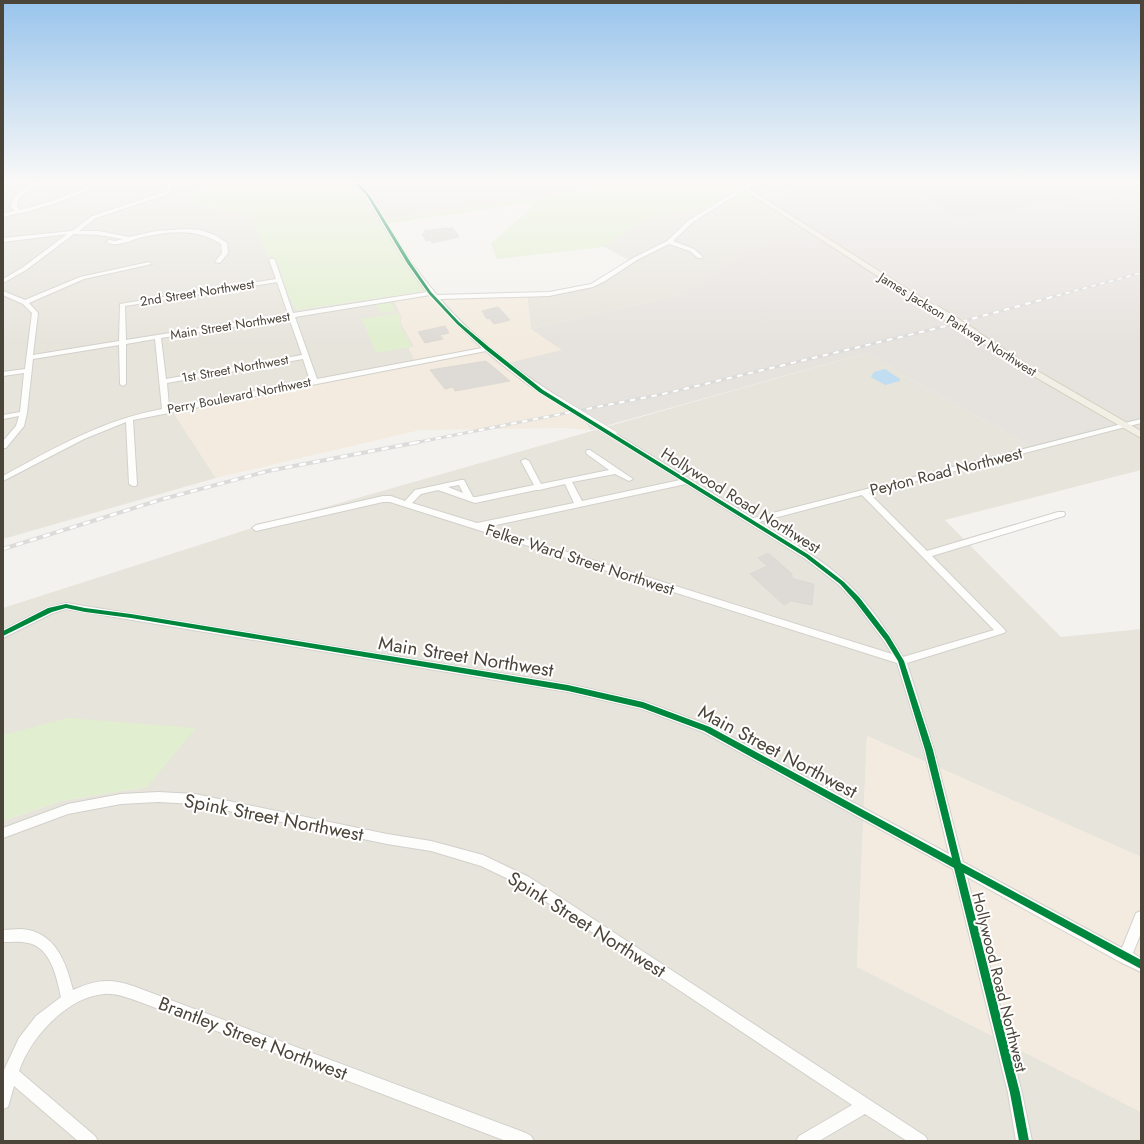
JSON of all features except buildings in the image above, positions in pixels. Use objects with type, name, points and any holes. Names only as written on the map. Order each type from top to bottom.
[{"type":"main road","name":"James Jackson Parkway Northwest","points":[[820,236],[975,334],[1026,368],[1141,435]]},
{"type":"street","points":[[3,240],[29,236]]},
{"type":"street","points":[[3,280],[24,269],[67,236]]},
{"type":"street","points":[[119,236],[128,239]]},
{"type":"street","points":[[109,242],[115,243],[144,236]]},
{"type":"street","points":[[215,236],[224,243],[226,247],[225,253],[218,262]]},
{"type":"street","name":"Hollywood Road Northwest","points":[[393,236],[409,263],[432,295],[458,323],[520,376],[807,556],[842,583],[875,619],[901,661],[929,750],[956,864],[1015,1093],[1024,1141]]},
{"type":"street","name":"Main Street Northwest","points":[[30,357],[292,315],[432,295],[550,294],[580,289],[603,280],[635,259],[669,242],[675,236]]},
{"type":"street","points":[[669,242],[692,250],[700,257]]},
{"type":"street","points":[[272,260],[314,381]]},
{"type":"street","points":[[26,302],[82,278],[150,264]]},
{"type":"street","name":"2nd Street Northwest","points":[[122,342],[121,306],[124,304],[279,280]]},
{"type":"street","points":[[3,293],[26,302],[32,307],[35,313],[29,370],[20,426],[3,446]]},
{"type":"street","points":[[158,337],[166,409]]},
{"type":"street","points":[[122,342],[123,384]]},
{"type":"street","name":"Perry Boulevard Northwest","points":[[3,479],[81,437],[129,418],[166,409],[488,349]]},
{"type":"street","name":"1st Street Northwest","points":[[164,381],[306,356]]},
{"type":"street","points":[[3,374],[29,370]]},
{"type":"street","points":[[3,417],[23,413]]},
{"type":"street","points":[[129,418],[133,484]]},
{"type":"street","name":"Peyton Road Northwest","points":[[752,521],[1141,421]]},
{"type":"street","points":[[590,452],[629,479]]},
{"type":"street","points":[[524,461],[539,488]]},
{"type":"street","points":[[439,487],[470,498],[484,499],[616,471]]},
{"type":"street","points":[[567,481],[579,504]]},
{"type":"street","points":[[476,526],[687,481]]},
{"type":"street","points":[[406,504],[418,492],[461,482],[470,498]]},
{"type":"street","points":[[863,492],[1001,631],[901,661]]},
{"type":"street","name":"Felker Ward Street Northwest","points":[[256,528],[383,499],[406,504],[901,661]]},
{"type":"street","points":[[925,555],[1061,514]]},
{"type":"street","name":"Main Street Northwest","points":[[3,634],[50,610],[66,606],[568,688],[643,705],[707,729],[1141,966]]},
{"type":"street","name":"Spink Street Northwest","points":[[3,833],[68,809],[121,799],[158,797],[195,799],[387,839],[431,846],[483,861],[525,881],[920,1141]]},
{"type":"street","points":[[1125,957],[1141,917]]},
{"type":"street","points":[[3,936],[31,937],[46,946],[59,966],[69,1000]]},
{"type":"street","name":"Brantley Street Northwest","points":[[3,1102],[10,1073],[23,1041],[35,1026],[50,1012],[81,993],[98,988],[111,987],[140,995],[526,1141]]},
{"type":"street","points":[[10,1073],[90,1141]]},
{"type":"street","points":[[804,1141],[866,1105]]},
{"type":"shaded area","points":[[3,236],[259,236],[278,279],[297,310],[392,296],[402,317],[401,323],[415,347],[409,348],[417,365],[171,409],[216,478],[3,539]]},
{"type":"shaded area","points":[[617,236],[822,237],[746,250],[679,295],[531,329],[527,294],[553,293],[598,283],[631,261],[602,246]]},
{"type":"shaded area","points":[[1141,236],[1141,438],[1120,426],[1035,449],[865,353],[591,430],[585,422],[547,397],[504,364],[562,350],[531,329],[679,295],[746,250],[821,237]]},
{"type":"shaded area","points":[[432,290],[435,296],[527,294],[531,329],[563,350],[547,397],[585,422],[591,430],[564,428],[420,430],[216,478],[171,409],[417,365],[409,348],[414,347],[401,323],[402,317],[392,296]]},
{"type":"shaded area","points":[[865,353],[1035,449],[1120,426],[1141,438],[1141,470],[945,520],[1061,637],[1141,629],[1141,857],[867,736],[857,966],[1141,1112],[1141,1141],[3,1141],[3,821],[61,801],[147,787],[12,734],[3,735],[3,608],[249,529]]},
{"type":"shaded area","points":[[867,736],[1141,857],[1141,1112],[857,967]]},
{"type":"green space","points":[[259,236],[394,236],[432,290],[297,310],[278,279]]},
{"type":"green space","points":[[499,236],[619,236],[603,247],[497,259],[491,244]]},
{"type":"green space","points":[[391,302],[395,311],[381,313],[376,304]]},
{"type":"green space","points":[[398,313],[400,317],[399,323],[412,347],[376,353],[362,319]]},
{"type":"green space","points":[[68,718],[196,728],[147,787],[61,801],[3,821],[3,735]]},
{"type":"water","points":[[885,369],[900,379],[900,381],[885,385],[871,377],[874,372]]},
{"type":"railway","points":[[1048,298],[1141,273]]},
{"type":"railway","points":[[414,443],[663,394],[938,328],[1052,297]]},
{"type":"railway","points":[[3,549],[163,499],[268,471],[419,442]]},
{"type":"cycle path","points":[[393,236],[430,293],[458,323],[488,349],[541,391],[807,556],[842,583],[857,599],[887,638],[901,661],[929,750],[1015,1093],[1024,1141]]},
{"type":"cycle path","points":[[3,634],[50,610],[66,606],[568,688],[643,705],[707,729],[1141,965]]}]
